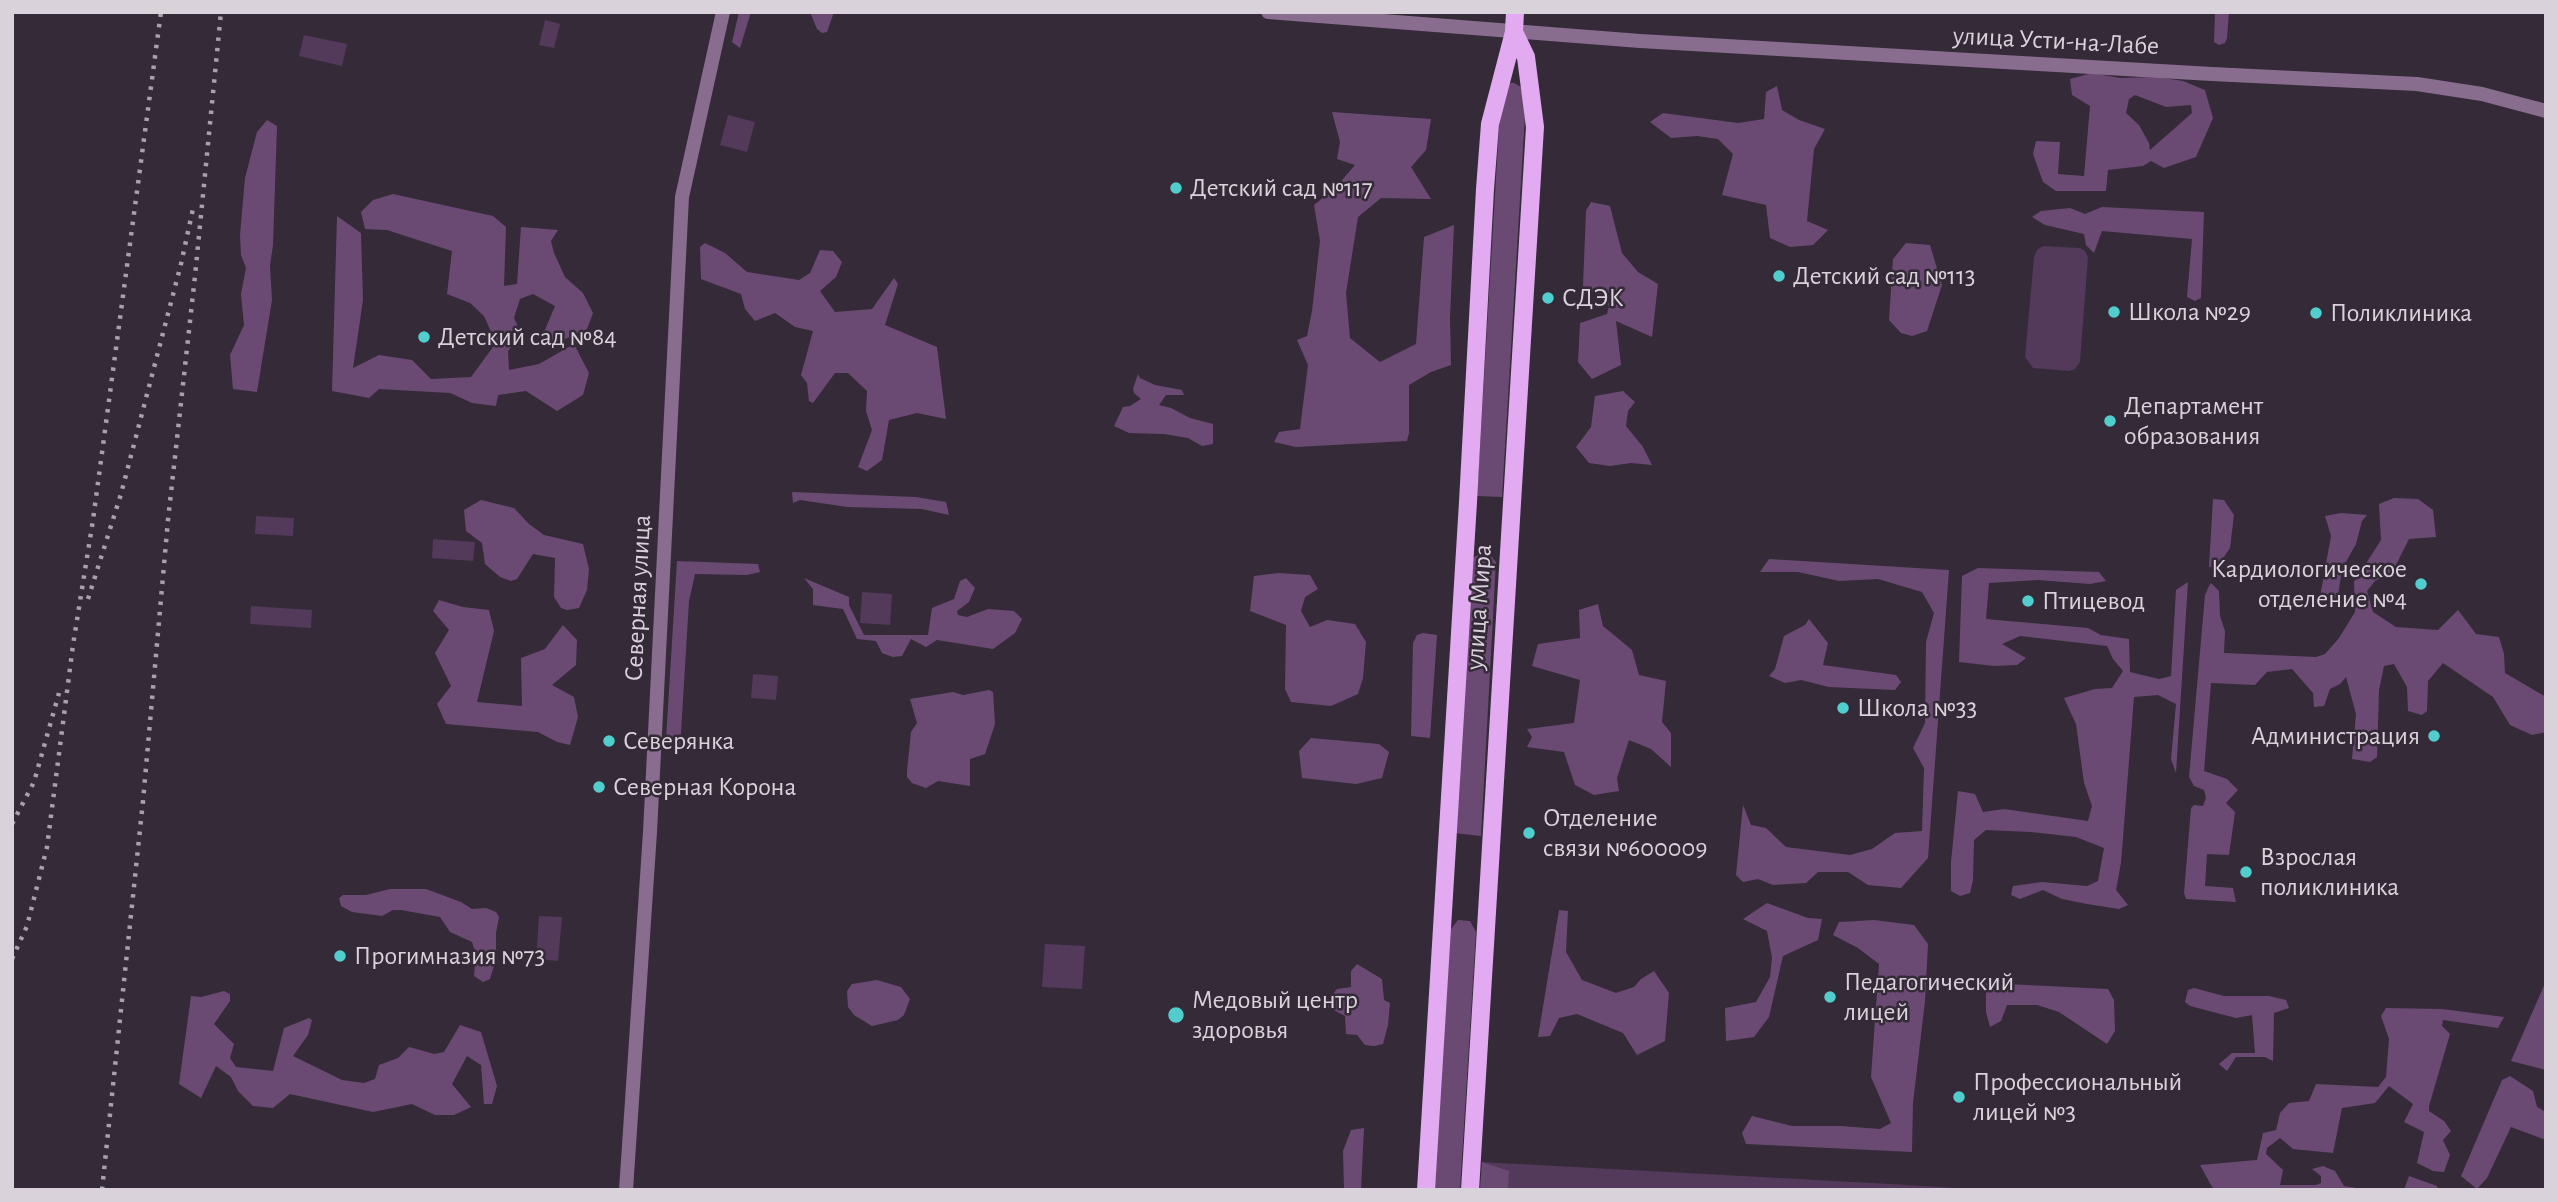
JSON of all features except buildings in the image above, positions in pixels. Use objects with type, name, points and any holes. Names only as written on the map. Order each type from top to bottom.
[{"type":"main road","name":"улица Мира","points":[[1426,1190],[1485,189],[1490,124],[1514,32],[1515,12]]},
{"type":"main road","name":"улица Мира","points":[[1470,1190],[1535,127],[1526,57],[1514,32]]},
{"type":"street","name":"Северная улица","points":[[626,1190],[650,832],[682,197],[723,12]]},
{"type":"street","name":"улица Усти-на-Лабе","points":[[1268,12],[1514,32],[2417,84],[2482,94],[2546,111]]},
{"type":"shaded area","points":[[739,12],[751,12],[740,48],[732,42]]},
{"type":"shaded area","points":[[810,12],[834,12],[827,32],[822,33],[817,29]]},
{"type":"shaded area","points":[[2215,12],[2229,12],[2227,38],[2225,43],[2219,45],[2214,42]]},
{"type":"shaded area","points":[[545,20],[560,24],[554,48],[539,45]]},
{"type":"shaded area","points":[[304,35],[347,44],[342,66],[299,56]]},
{"type":"shaded area","points":[[2092,73],[2120,78],[2158,77],[2183,81],[2205,90],[2213,118],[2196,157],[2164,168],[2151,161],[2143,166],[2108,170],[2106,191],[2056,191],[2043,182],[2033,154],[2036,141],[2060,142],[2058,174],[2084,176],[2090,106],[2072,95],[2070,79]],"holes":[[[2135,95],[2166,107],[2191,105],[2192,113],[2150,150],[2139,125],[2126,113],[2129,99]]]},
{"type":"shaded area","points":[[1507,83],[1521,87],[1525,115],[1502,497],[1477,496],[1500,111]]},
{"type":"shaded area","points":[[1777,86],[1782,110],[1799,120],[1825,129],[1814,149],[1807,221],[1828,230],[1813,245],[1790,247],[1770,238],[1766,205],[1722,195],[1733,154],[1718,139],[1697,136],[1671,138],[1650,122],[1663,113],[1738,123],[1764,119],[1766,92]]},
{"type":"shaded area","points":[[1332,112],[1431,119],[1426,150],[1411,167],[1431,199],[1381,198],[1358,217],[1346,293],[1350,338],[1380,362],[1416,344],[1424,237],[1454,225],[1451,365],[1431,372],[1409,385],[1407,441],[1296,447],[1274,442],[1279,432],[1300,429],[1308,365],[1297,340],[1307,336],[1312,311],[1320,241],[1314,205],[1336,187],[1355,165],[1337,159],[1340,142]]},
{"type":"shaded area","points":[[728,115],[755,122],[747,152],[720,145]]},
{"type":"shaded area","points":[[267,120],[277,126],[270,266],[272,300],[257,392],[233,389],[230,355],[244,325],[241,294],[246,268],[241,255],[240,235],[245,178],[257,132]]},
{"type":"shaded area","points":[[393,194],[493,216],[506,227],[504,286],[517,284],[521,227],[558,230],[551,241],[554,253],[565,277],[583,293],[593,313],[587,329],[550,346],[539,344],[555,306],[533,294],[520,299],[514,318],[522,335],[508,351],[509,370],[539,364],[574,344],[589,373],[583,395],[557,411],[526,391],[498,395],[496,406],[472,403],[450,393],[379,389],[369,398],[332,391],[337,216],[361,233],[363,300],[353,368],[379,355],[412,360],[431,379],[471,377],[496,343],[484,316],[470,303],[447,294],[452,251],[387,230],[365,229],[361,212],[373,200]]},
{"type":"shaded area","points":[[1591,202],[1610,206],[1622,253],[1638,272],[1658,284],[1652,337],[1616,321],[1621,365],[1592,379],[1578,362],[1580,323],[1607,314],[1609,306],[1601,297],[1583,286],[1586,211]]},
{"type":"shaded area","points":[[2102,207],[2204,212],[2201,298],[2195,301],[2187,297],[2192,239],[2102,231],[2094,253],[2086,245],[2084,234],[2045,225],[2032,217],[2041,211],[2070,208],[2085,214]]},
{"type":"shaded area","points":[[705,243],[725,253],[747,272],[799,280],[810,273],[820,250],[833,251],[842,262],[836,277],[820,291],[835,312],[872,309],[894,278],[898,284],[885,325],[937,347],[946,419],[917,413],[889,420],[882,460],[867,471],[858,467],[872,430],[866,411],[867,391],[848,373],[835,373],[813,403],[809,401],[807,383],[801,375],[813,331],[795,327],[775,313],[755,321],[745,309],[741,294],[701,279],[700,247]]},
{"type":"shaded area","points":[[1906,243],[1930,245],[1942,285],[1927,331],[1912,336],[1901,333],[1889,320],[1893,259]]},
{"type":"shaded area","points":[[2043,246],[2080,248],[2088,257],[2080,362],[2075,369],[2069,371],[2033,368],[2025,357],[2034,257],[2037,250]]},
{"type":"shaded area","points":[[1138,374],[1140,378],[1155,385],[1182,390],[1184,395],[1166,395],[1159,405],[1213,424],[1213,444],[1202,446],[1188,438],[1164,434],[1129,433],[1114,426],[1123,407],[1141,399],[1133,389]]},
{"type":"shaded area","points":[[1623,391],[1635,402],[1628,411],[1626,426],[1643,447],[1652,465],[1631,463],[1610,466],[1589,463],[1576,447],[1591,427],[1595,396]]},
{"type":"shaded area","points":[[792,492],[916,497],[946,502],[949,515],[922,509],[847,507],[800,500],[793,503]]},
{"type":"shaded area","points":[[2394,498],[2418,499],[2433,510],[2436,537],[2409,539],[2393,571],[2375,581],[2367,591],[2373,612],[2396,627],[2438,630],[2458,610],[2476,634],[2499,637],[2504,654],[2505,673],[2546,697],[2546,732],[2532,735],[2510,725],[2493,697],[2443,663],[2428,681],[2427,711],[2422,715],[2408,711],[2407,687],[2394,664],[2384,666],[2379,690],[2377,757],[2370,762],[2352,759],[2356,714],[2346,677],[2330,689],[2324,706],[2314,707],[2313,693],[2292,669],[2267,672],[2255,685],[2211,683],[2204,771],[2227,779],[2238,790],[2226,803],[2235,812],[2229,855],[2207,854],[2205,886],[2233,888],[2236,902],[2186,899],[2184,893],[2191,808],[2194,805],[2203,806],[2206,798],[2204,790],[2194,786],[2189,777],[2205,595],[2209,586],[2211,583],[2219,591],[2220,616],[2225,631],[2224,653],[2316,657],[2325,654],[2355,612],[2354,582],[2381,540],[2379,504]]},
{"type":"shaded area","points":[[2213,499],[2224,500],[2234,515],[2230,548],[2218,566],[2209,567]]},
{"type":"shaded area","points":[[481,500],[514,508],[544,535],[583,544],[589,569],[587,590],[579,608],[561,608],[554,597],[555,558],[533,554],[517,579],[511,581],[500,577],[485,564],[482,543],[466,531],[464,510]]},
{"type":"shaded area","points":[[2341,513],[2367,515],[2362,521],[2356,544],[2342,569],[2338,596],[2336,600],[2326,601],[2320,597],[2331,536],[2325,516]]},
{"type":"shaded area","points":[[256,516],[294,518],[293,536],[255,534]]},
{"type":"shaded area","points":[[433,539],[475,542],[473,561],[432,558]]},
{"type":"shaded area","points":[[1480,554],[1490,555],[1496,562],[1481,836],[1454,833],[1472,558]]},
{"type":"shaded area","points":[[1769,559],[1949,570],[1928,858],[1901,888],[1868,885],[1848,872],[1818,872],[1806,883],[1773,885],[1758,879],[1743,882],[1736,875],[1743,805],[1751,825],[1766,828],[1786,847],[1850,855],[1872,849],[1895,833],[1922,831],[1924,768],[1913,748],[1925,723],[1926,642],[1934,613],[1922,592],[1878,579],[1839,581],[1798,572],[1760,572]]},
{"type":"shaded area","points":[[677,561],[758,564],[760,572],[747,575],[695,574],[689,601],[680,749],[666,739]]},
{"type":"shaded area","points":[[1978,568],[2099,572],[2106,581],[2090,584],[2038,580],[1989,583],[1986,619],[2088,628],[2101,635],[2129,639],[2130,672],[2159,679],[2171,676],[2176,590],[2188,582],[2176,773],[2171,759],[2176,704],[2158,695],[2134,697],[2121,863],[2116,890],[2128,905],[2119,909],[2062,899],[2043,890],[2020,899],[2011,895],[2013,886],[2042,882],[2087,886],[2098,881],[2104,848],[2076,837],[2031,832],[1986,830],[1974,840],[1970,893],[1960,896],[1951,891],[1958,791],[1975,794],[1983,812],[2004,809],[2088,821],[2092,806],[2084,783],[2076,724],[2064,698],[2095,689],[2112,688],[2123,671],[2107,646],[2020,636],[2002,644],[2026,658],[2017,665],[1994,666],[1959,662],[1962,576]]},
{"type":"shaded area","points":[[1278,573],[1310,575],[1318,589],[1305,597],[1301,611],[1310,627],[1327,620],[1355,624],[1366,642],[1363,678],[1358,694],[1331,706],[1291,702],[1285,689],[1286,625],[1250,611],[1254,576]]},
{"type":"shaded area","points":[[804,578],[849,597],[849,605],[864,635],[928,635],[932,608],[954,599],[960,581],[966,578],[975,588],[969,602],[957,611],[958,615],[967,617],[988,609],[1014,611],[1022,619],[1015,633],[993,649],[937,640],[926,647],[911,639],[902,656],[893,657],[882,653],[876,641],[857,639],[843,609],[813,605],[813,589]]},
{"type":"shaded area","points":[[862,592],[892,594],[890,625],[860,623]]},
{"type":"shaded area","points":[[439,600],[463,607],[489,610],[494,631],[477,702],[522,706],[521,658],[545,649],[563,625],[577,640],[576,665],[552,685],[574,697],[578,717],[570,745],[557,742],[538,732],[446,724],[437,704],[451,686],[435,653],[449,630],[433,611]]},
{"type":"shaded area","points":[[1598,604],[1603,626],[1632,650],[1639,675],[1666,681],[1662,722],[1671,733],[1671,767],[1651,749],[1629,740],[1617,778],[1619,791],[1594,795],[1575,785],[1564,752],[1527,747],[1532,737],[1527,729],[1574,723],[1580,680],[1532,666],[1538,644],[1580,638],[1579,610]]},
{"type":"shaded area","points":[[251,606],[312,610],[311,628],[250,624]]},
{"type":"shaded area","points":[[1809,619],[1828,643],[1823,665],[1896,675],[1901,682],[1895,690],[1829,687],[1801,680],[1785,683],[1769,676],[1775,669],[1784,636],[1805,625]]},
{"type":"shaded area","points":[[1417,635],[1437,635],[1430,738],[1411,736],[1413,643]]},
{"type":"shaded area","points":[[753,674],[778,676],[776,700],[751,698]]},
{"type":"shaded area","points":[[989,690],[993,692],[995,724],[985,754],[970,759],[970,786],[938,781],[926,788],[912,783],[907,777],[907,771],[911,732],[917,723],[910,699]]},
{"type":"shaded area","points":[[1311,738],[1379,744],[1389,752],[1382,778],[1356,784],[1302,778],[1299,751]]},
{"type":"shaded area","points":[[390,889],[426,889],[472,909],[486,908],[496,912],[499,917],[496,959],[490,979],[483,982],[474,976],[476,954],[472,942],[450,932],[440,917],[401,910],[393,910],[382,916],[352,912],[341,906],[339,898],[343,895],[366,895]]},
{"type":"shaded area","points":[[1767,903],[1808,918],[1822,919],[1818,940],[1783,956],[1769,1017],[1754,1037],[1726,1041],[1725,1008],[1756,1002],[1770,977],[1772,958],[1767,931],[1743,919]]},
{"type":"shaded area","points":[[1559,910],[1568,911],[1566,952],[1582,980],[1616,993],[1634,987],[1654,971],[1669,993],[1665,1041],[1637,1055],[1623,1033],[1577,1014],[1559,1018],[1550,1036],[1538,1037]]},
{"type":"shaded area","points":[[539,916],[562,917],[558,961],[536,959]]},
{"type":"shaded area","points":[[1458,920],[1470,921],[1476,932],[1460,1190],[1433,1190],[1448,933]]},
{"type":"shaded area","points":[[1874,920],[1914,925],[1928,944],[1925,1001],[1913,1103],[1912,1152],[1746,1144],[1742,1133],[1752,1116],[1792,1126],[1880,1129],[1891,1123],[1871,1077],[1879,964],[1858,948],[1833,935],[1839,922]]},
{"type":"shaded area","points":[[1045,944],[1085,946],[1082,989],[1042,987]]},
{"type":"shaded area","points":[[1357,964],[1382,979],[1384,1000],[1390,1003],[1383,1044],[1365,1045],[1357,1035],[1346,1034],[1345,1016],[1324,1005],[1337,989],[1351,987],[1351,971]]},
{"type":"shaded area","points":[[877,980],[901,987],[910,999],[904,1015],[898,1020],[872,1026],[854,1015],[848,1007],[847,991],[852,984]]},
{"type":"shaded area","points":[[2546,981],[2546,1070],[2511,1061]]},
{"type":"shaded area","points":[[1986,983],[2108,989],[2114,1000],[2115,1031],[2107,1044],[2059,1012],[2037,1005],[2007,1005],[2001,1021],[1990,1027],[1986,1012]]},
{"type":"shaded area","points":[[2194,988],[2224,996],[2269,996],[2286,1000],[2289,1008],[2274,1013],[2273,1061],[2265,1057],[2236,1057],[2227,1071],[2219,1064],[2232,1053],[2255,1053],[2252,1015],[2236,1018],[2190,1006],[2185,1002],[2188,990]]},
{"type":"shaded area","points":[[224,991],[230,994],[230,1001],[214,1024],[234,1044],[230,1058],[236,1067],[273,1071],[284,1028],[309,1018],[312,1020],[308,1035],[293,1056],[342,1080],[364,1083],[375,1079],[379,1065],[398,1058],[409,1047],[434,1054],[444,1052],[460,1025],[481,1032],[497,1086],[492,1104],[484,1104],[481,1065],[467,1056],[452,1084],[471,1107],[454,1115],[435,1115],[412,1104],[373,1112],[290,1094],[273,1108],[253,1106],[238,1091],[231,1077],[216,1066],[201,1098],[179,1084],[191,996],[201,997]]},
{"type":"shaded area","points":[[2386,1008],[2442,1009],[2504,1017],[2498,1028],[2443,1020],[2442,1026],[2450,1034],[2429,1111],[2444,1121],[2451,1131],[2443,1140],[2450,1155],[2444,1172],[2433,1171],[2417,1163],[2424,1132],[2404,1122],[2413,1104],[2389,1086],[2375,1103],[2342,1108],[2333,1153],[2293,1149],[2280,1138],[2267,1148],[2266,1154],[2283,1170],[2280,1185],[2321,1183],[2321,1176],[2312,1169],[2323,1166],[2335,1171],[2344,1186],[2369,1190],[2217,1190],[2212,1187],[2200,1165],[2257,1160],[2263,1133],[2276,1130],[2280,1113],[2289,1103],[2309,1101],[2316,1084],[2378,1087],[2386,1077],[2389,1039],[2381,1016]]},
{"type":"shaded area","points":[[2510,1076],[2533,1091],[2537,1107],[2546,1112],[2546,1140],[2511,1127],[2487,1178],[2477,1189],[2461,1176],[2502,1080]]},
{"type":"shaded area","points":[[1364,1128],[1361,1190],[1344,1190],[1343,1151],[1351,1130]]},
{"type":"shaded area","points":[[1482,1162],[1891,1184],[1988,1190],[1480,1190]]},
{"type":"shaded area","points":[[1482,1162],[1509,1171],[1508,1190],[1480,1190]]},
{"type":"shaded area","points":[[2409,1176],[2437,1186],[2438,1190],[2404,1190]]},
{"type":"railway","points":[[12,959],[27,926],[47,847],[161,12]]},
{"type":"railway","points":[[102,1190],[221,12]]},
{"type":"railway","points":[[88,599],[121,494],[194,204]]},
{"type":"railway","points":[[12,824],[34,782],[59,693]]},
{"type":"place","name":"Детский сад №117","points":[[1176,188]]},
{"type":"place","name":"Детский сад №113","points":[[1779,276]]},
{"type":"place","name":"СДЭК","points":[[1548,298]]},
{"type":"place","name":"Школа №29","points":[[2114,312]]},
{"type":"place","name":"Поликлиника","points":[[2316,313]]},
{"type":"place","name":"Детский сад №84","points":[[424,337]]},
{"type":"place","name":"Департамент образования","points":[[2110,421]]},
{"type":"place","name":"Кардиологическое отделение №4","points":[[2421,584]]},
{"type":"place","name":"Птицевод","points":[[2028,601]]},
{"type":"place","name":"Школа №33","points":[[1843,708]]},
{"type":"place","name":"Администрация","points":[[2434,736]]},
{"type":"place","name":"Северянка","points":[[609,741]]},
{"type":"place","name":"Северная Корона","points":[[599,787]]},
{"type":"place","name":"Отделение связи №600009","points":[[1529,833]]},
{"type":"place","name":"Взрослая поликлиника","points":[[2246,872]]},
{"type":"place","name":"Прогимназия №73","points":[[340,956]]},
{"type":"place","name":"Педагогический лицей","points":[[1830,997]]},
{"type":"place","name":"Медовый центр здоровья","points":[[1176,1015]]},
{"type":"place","name":"Профессиональный лицей №3","points":[[1959,1097]]}]
